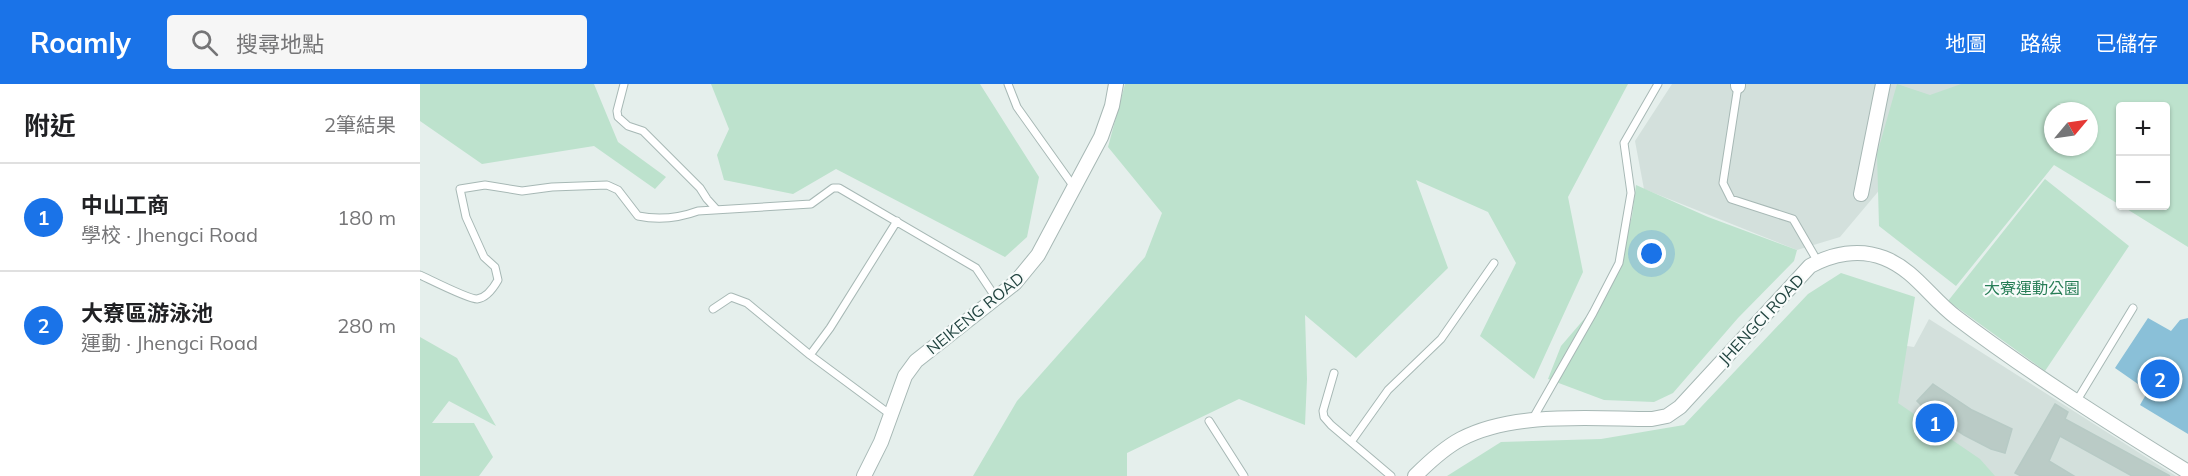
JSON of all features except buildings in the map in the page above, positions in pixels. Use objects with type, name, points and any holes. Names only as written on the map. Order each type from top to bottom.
[{"type":"street","name":"NEIKENG ROAD","points":[[864,476],[891,415],[905,376],[916,361],[996,298],[1022,275],[1038,255],[1101,137],[1112,106],[1116,84]]},
{"type":"street","points":[[1861,194],[1883,84]]},
{"type":"street","name":"JHENGCI ROAD","points":[[1532,420],[1652,419],[1667,416],[1680,406],[1810,266],[1825,258],[1850,253],[1882,257],[1904,267],[1955,317],[2076,402],[2188,472]]},
{"type":"street","points":[[1415,476],[1436,456],[1461,439],[1490,427],[1532,420]]},
{"type":"lane","points":[[624,84],[617,111],[618,117],[628,126],[643,131],[700,188],[706,199],[717,210]]},
{"type":"lane","points":[[1008,84],[1017,107],[1075,189]]},
{"type":"lane","points":[[1532,420],[1619,263],[1631,193],[1624,143],[1658,84]]},
{"type":"lane","points":[[1738,85],[1723,183],[1731,198],[1793,219],[1818,262]]},
{"type":"lane","points":[[420,275],[474,299],[483,297],[498,280],[495,267],[484,257],[466,217],[460,189],[485,185],[522,191],[552,187],[607,185],[618,190],[638,216],[648,218],[684,216],[698,211],[811,204],[833,188],[839,188],[976,268],[996,298]]},
{"type":"lane","points":[[810,355],[897,221]]},
{"type":"lane","points":[[1351,442],[1388,390],[1441,339],[1494,263]]},
{"type":"lane","points":[[713,309],[731,297],[747,303],[810,355],[891,415]]},
{"type":"lane","points":[[2076,402],[2133,308]]},
{"type":"lane","points":[[1334,373],[1323,411],[1324,417],[1391,476]]},
{"type":"lane","points":[[1209,421],[1241,475]]},
{"type":"shaded area","points":[[1672,84],[2025,84],[1908,156],[1840,237],[1797,250],[1644,189],[1635,141]]},
{"type":"shaded area","points":[[1929,319],[2176,476],[1779,476],[1858,339],[1914,347]]},
{"type":"green space","points":[[420,84],[594,84],[618,142],[666,177],[655,189],[594,146],[482,164],[420,121]]},
{"type":"green space","points":[[711,84],[980,84],[1039,177],[1027,237],[1005,257],[836,169],[793,194],[724,180],[717,155],[729,129]]},
{"type":"green space","points":[[1125,84],[1628,84],[1568,197],[1583,272],[1534,379],[1480,336],[1516,263],[1488,212],[1416,180],[1448,268],[1356,358],[1305,315],[1307,379],[1305,425],[1239,399],[1127,453],[1127,476],[973,476],[1017,401],[1145,257],[1162,213],[1108,147]]},
{"type":"green space","points":[[1897,84],[1930,95],[1961,84],[2188,84],[2188,247],[2128,210],[2170,210],[2170,102],[2116,102],[2116,203],[2054,165],[1956,286],[1879,226],[1877,154]]},
{"type":"green space","name":"大寮運動公園","points":[[2045,179],[2129,246],[2045,371],[1948,301]]},
{"type":"green space","points":[[1636,185],[1708,217],[1797,250],[1794,261],[1738,318],[1673,393],[1654,402],[1604,400],[1548,379],[1561,346],[1591,311],[1621,258],[1632,216]]},
{"type":"green space","points":[[1841,273],[1915,297],[1898,403],[1980,459],[1995,476],[1447,476],[1501,442],[1601,439],[1684,425],[1808,294]]},
{"type":"green space","points":[[420,337],[457,358],[496,426],[449,401],[432,423],[474,423],[493,457],[479,476],[420,476]]},
{"type":"water","points":[[2148,318],[2171,331],[2180,320],[2188,318],[2188,434],[2140,405],[2148,391],[2115,368]]},
{"type":"place","name":"大寮區游泳池","points":[[2160,379]]},
{"type":"place","name":"中山工商","points":[[1935,423]]}]
